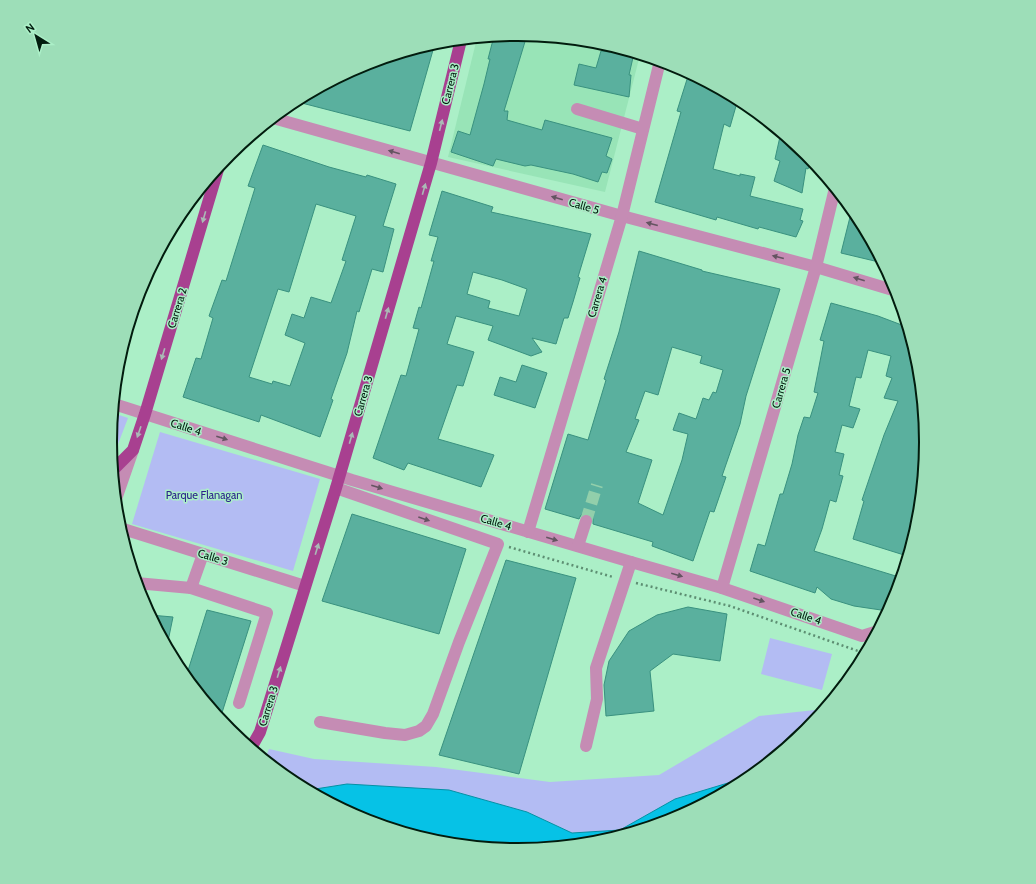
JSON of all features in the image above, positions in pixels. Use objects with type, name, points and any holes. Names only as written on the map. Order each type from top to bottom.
[{"type":"main road","name":"Carrera 3","points":[[254,743],[260,732],[340,476],[432,163],[460,45]]},
{"type":"main road","name":"Carrera 2","points":[[118,465],[133,450],[215,181]]},
{"type":"street","name":"Carrera 4","points":[[528,532],[622,216],[659,67]]},
{"type":"street","points":[[577,109],[643,129]]},
{"type":"street","name":"Calle 5","points":[[280,120],[622,216],[816,267],[888,289]]},
{"type":"street","name":"Carrera 5","points":[[722,588],[816,267],[833,195]]},
{"type":"street","name":"Calle 4","points":[[119,406],[340,476],[722,588],[862,636],[871,633]]},
{"type":"street","name":"Carrera 2","points":[[120,488],[133,450]]},
{"type":"street","points":[[320,722],[405,735],[419,731],[426,726],[433,714],[459,642],[498,544],[336,488]]},
{"type":"street","points":[[468,534],[474,516]]},
{"type":"street","points":[[578,546],[586,522]]},
{"type":"street","name":"Calle 3","points":[[127,530],[305,586]]},
{"type":"street","points":[[191,588],[203,554]]},
{"type":"street","points":[[586,746],[597,699],[596,668],[631,562]]},
{"type":"street","points":[[143,584],[191,588],[267,613],[240,703]]},
{"type":"path","points":[[498,544],[625,580],[730,606],[860,651]]},
{"type":"shaded area","points":[[518,41],[570,44],[639,60],[605,192],[448,157],[476,43]]},
{"type":"shaded area","points":[[728,783],[695,802],[647,822],[622,829],[675,799]]},
{"type":"shaded area","points":[[347,784],[449,790],[527,812],[572,833],[617,830],[570,840],[544,842],[518,843],[466,840],[389,822],[341,802],[317,789]]},
{"type":"green space","points":[[118,415],[128,418],[117,446]]},
{"type":"green space","name":"Parque Flanagan","points":[[160,432],[320,479],[293,571],[132,524]]},
{"type":"green space","points":[[770,638],[832,654],[822,690],[761,674]]},
{"type":"green space","points":[[816,710],[802,726],[762,760],[728,783],[675,799],[622,829],[617,830],[572,833],[527,812],[347,784],[317,789],[267,754],[269,749],[314,759],[436,767],[550,782],[659,775],[759,716]]},
{"type":"building","points":[[525,41],[504,111],[508,111],[507,120],[542,130],[545,120],[612,138],[606,156],[612,159],[607,173],[602,172],[598,182],[573,174],[531,165],[525,166],[496,159],[493,166],[451,152],[458,131],[470,135],[490,59],[488,59],[492,42]]},
{"type":"building","points":[[433,51],[410,131],[304,104],[341,82],[389,62]]},
{"type":"building","points":[[601,51],[633,58],[629,75],[631,75],[629,97],[574,85],[579,64],[596,68]]},
{"type":"building","points":[[687,79],[736,106],[730,127],[724,124],[713,169],[740,176],[740,174],[755,177],[750,196],[803,209],[800,220],[803,221],[796,237],[759,227],[758,229],[717,217],[716,220],[655,202],[681,112],[677,111]]},
{"type":"building","points":[[779,139],[802,158],[809,166],[808,169],[806,168],[802,193],[774,181],[780,161],[775,159]]},
{"type":"building","points":[[263,145],[329,167],[366,177],[367,175],[396,184],[383,226],[394,229],[383,272],[372,269],[359,312],[357,311],[347,353],[320,437],[261,415],[259,422],[183,397],[196,358],[201,359],[213,318],[209,316],[222,280],[226,281],[255,188],[248,186]],"holes":[[[316,204],[356,216],[342,260],[346,261],[331,303],[311,297],[304,318],[292,314],[285,335],[305,343],[290,386],[273,381],[272,384],[249,377],[278,289],[289,292]]]},
{"type":"building","points":[[442,191],[493,207],[491,212],[591,234],[568,318],[564,318],[556,344],[532,338],[542,352],[531,356],[488,340],[493,326],[456,316],[447,344],[474,352],[463,386],[457,385],[438,439],[494,455],[481,487],[408,463],[404,470],[373,458],[401,375],[406,376],[419,329],[413,328],[419,307],[421,308],[434,261],[431,261],[438,237],[429,235]],"holes":[[[473,272],[527,289],[519,316],[488,308],[490,301],[467,294]]]},
{"type":"building","points":[[850,217],[876,261],[841,253]]},
{"type":"building","points":[[639,251],[702,271],[780,289],[746,396],[740,424],[722,476],[726,477],[714,512],[710,511],[693,561],[652,546],[653,542],[593,524],[593,519],[589,514],[581,515],[579,519],[545,509],[568,434],[588,440],[606,380],[604,379],[619,332]],"holes":[[[672,347],[702,356],[700,363],[723,370],[716,393],[713,392],[709,400],[703,398],[696,419],[679,413],[673,430],[688,434],[682,460],[663,515],[638,503],[652,460],[626,452],[639,420],[635,419],[645,391],[658,395]]]},
{"type":"building","points":[[831,303],[878,316],[901,325],[911,364],[916,390],[918,416],[918,468],[916,494],[903,555],[853,539],[864,501],[862,500],[884,435],[898,401],[884,398],[892,378],[886,376],[891,356],[868,350],[861,378],[856,377],[849,406],[860,409],[853,428],[842,425],[835,452],[844,454],[839,475],[843,476],[836,502],[830,500],[814,551],[896,576],[881,610],[854,606],[831,599],[817,587],[815,593],[750,571],[758,544],[765,546],[780,494],[783,494],[804,417],[810,418],[818,393],[814,392],[824,341],[820,340]]},
{"type":"building","points":[[522,365],[547,373],[535,408],[494,395],[500,377],[516,382]]},
{"type":"building","points":[[352,514],[466,549],[439,634],[322,601]]},
{"type":"building","points":[[506,560],[576,578],[519,774],[439,755]]},
{"type":"building","points":[[688,607],[727,614],[720,661],[673,654],[650,671],[654,711],[606,716],[604,685],[609,661],[629,631],[657,615]]},
{"type":"building","points":[[207,610],[251,621],[222,712],[188,670]]},
{"type":"building","points":[[157,616],[173,617],[169,638]]},
{"type":"tunnel","points":[[586,521],[597,485]]}]
